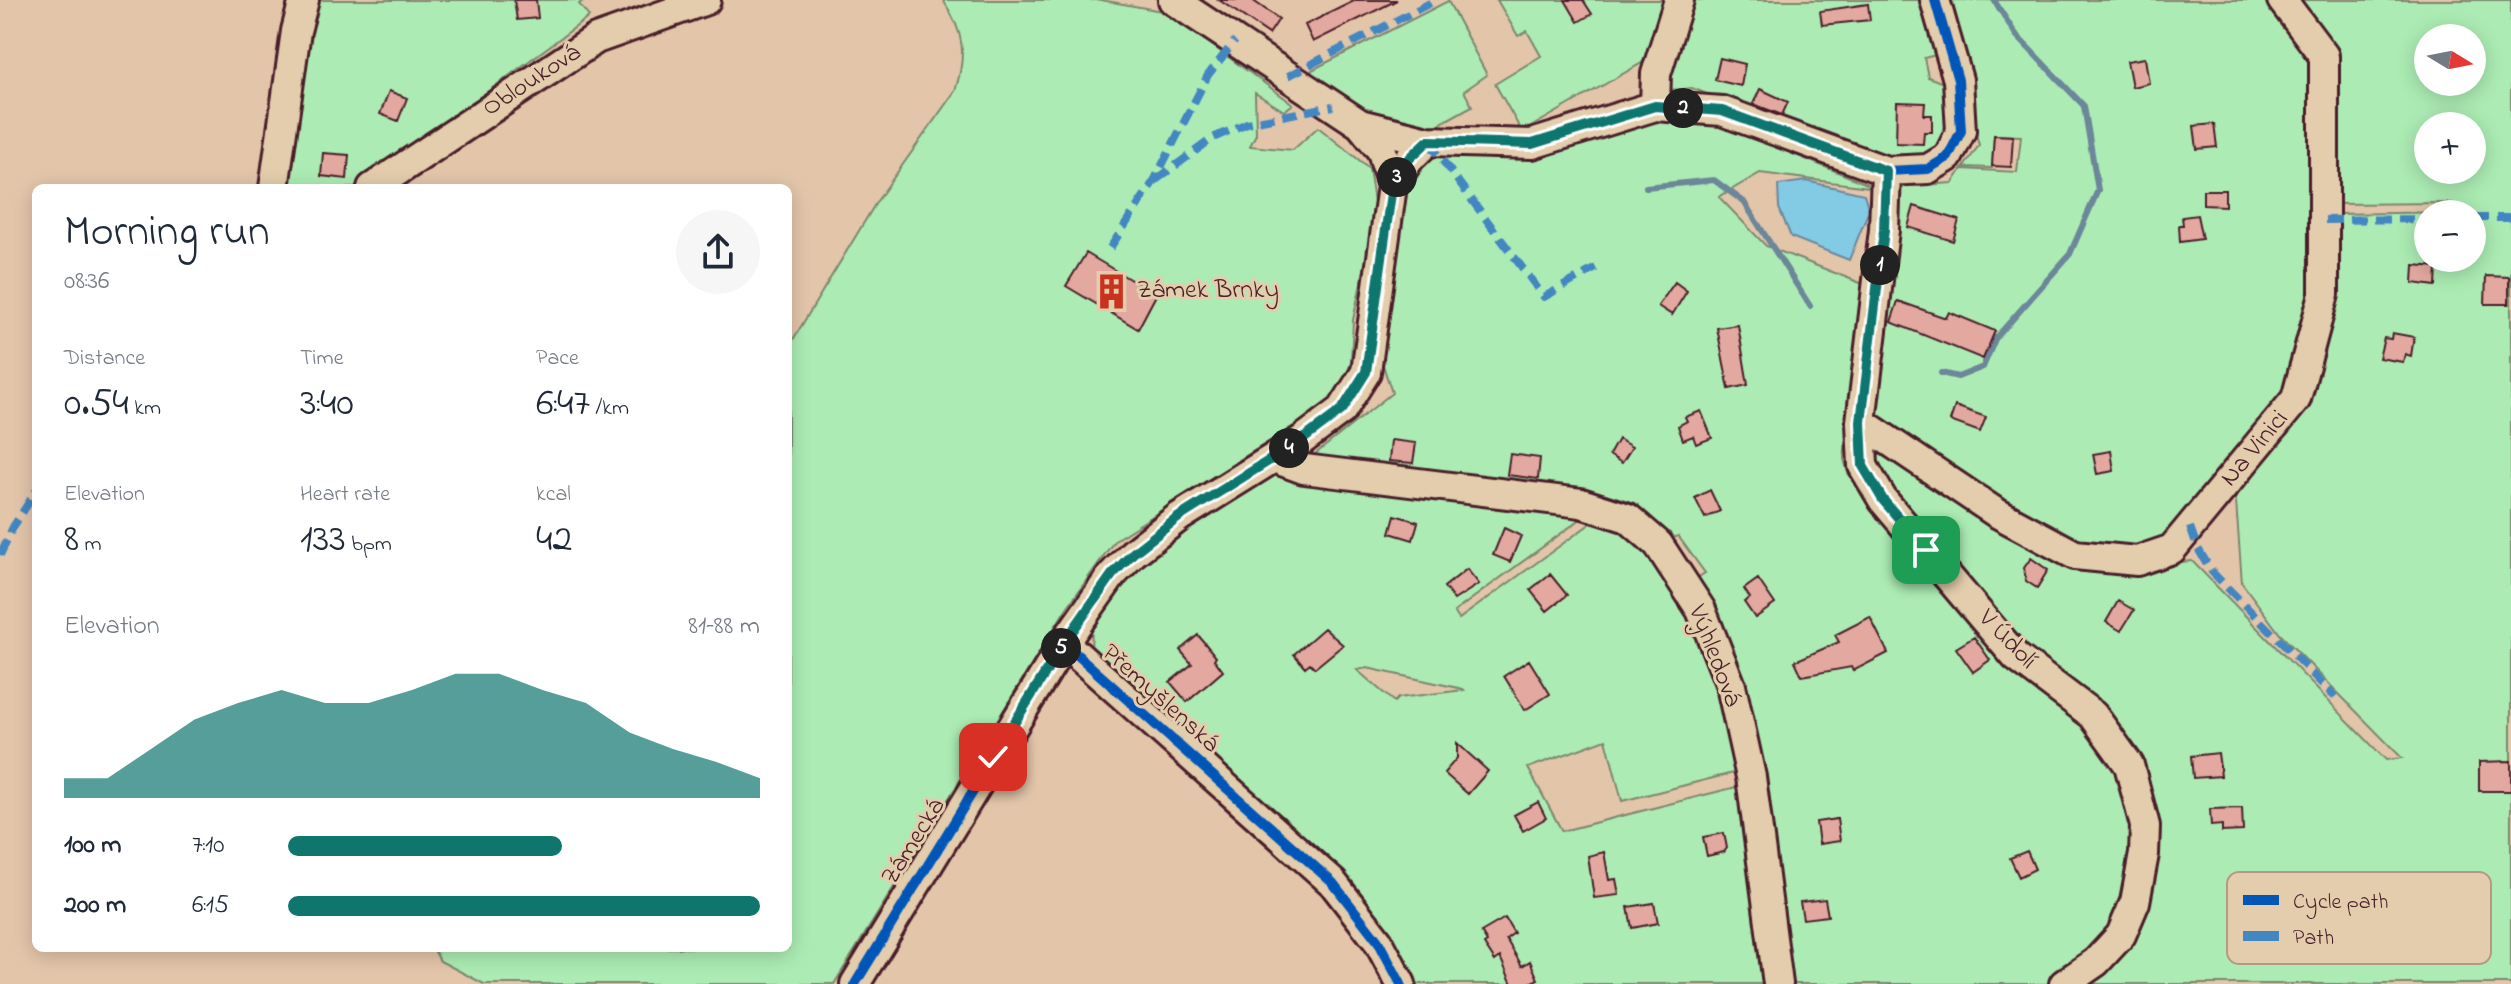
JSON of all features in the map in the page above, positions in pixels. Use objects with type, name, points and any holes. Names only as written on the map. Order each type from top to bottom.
[{"type":"street","points":[[275,184],[296,31],[304,0]]},
{"type":"street","name":"Oblouková","points":[[378,184],[596,39],[706,0]]},
{"type":"street","points":[[1173,0],[1360,124],[1382,151],[1392,186]]},
{"type":"street","points":[[1655,106],[1656,74],[1679,0]]},
{"type":"street","points":[[1360,124],[1428,141],[1532,144],[1655,106],[1722,111],[1886,171],[1928,169],[1948,157],[1961,131],[1958,80],[1935,0]]},
{"type":"street","name":"Na Vinici","points":[[1861,422],[1995,512],[2075,555],[2137,561],[2172,549],[2296,399],[2324,294],[2324,56],[2282,0]]},
{"type":"street","points":[[1392,186],[1410,158],[1428,141]]},
{"type":"street","name":"V Údolí","points":[[1886,171],[1884,230],[1861,422],[1863,466],[1883,500],[2016,657],[2093,715],[2129,765],[2145,826],[2144,854],[2135,902],[2121,935],[2096,962],[2064,984]]},
{"type":"street","name":"Přemyšlenská","points":[[1392,186],[1366,372],[1342,410],[1274,458],[1179,517],[1133,553],[1112,575],[1064,643],[1333,883],[1378,941],[1401,984]]},
{"type":"street","name":"Výhledová","points":[[1274,458],[1304,469],[1581,503],[1628,518],[1658,544],[1701,610],[1731,686],[1751,777],[1778,984]]},
{"type":"street","name":"Zámecká","points":[[855,984],[1064,643]]},
{"type":"green space","points":[[315,0],[584,0],[579,4],[589,17],[361,184],[283,184]]},
{"type":"green space","points":[[943,0],[1101,0],[1173,13],[1172,16],[1293,104],[1284,111],[1255,93],[1256,134],[1250,146],[1293,150],[1318,127],[1369,168],[1376,215],[1353,320],[1351,362],[1339,398],[1115,540],[1066,609],[834,984],[484,984],[440,961],[435,952],[792,952],[792,341],[877,201],[955,91],[962,54],[955,23]]},
{"type":"green space","points":[[1497,0],[1671,0],[1645,61],[1522,132],[1495,84],[1541,56],[1527,31],[1518,36]]},
{"type":"green space","points":[[1688,0],[1927,0],[1940,54],[1924,58],[1928,77],[1946,84],[1951,136],[1931,163],[1887,165],[1692,88],[1668,90],[1670,56]]},
{"type":"green space","points":[[1939,0],[2275,0],[2315,53],[2321,228],[2292,398],[2170,547],[2075,548],[1886,431],[1868,394],[1895,187],[1953,183],[1962,169],[2017,172],[2021,136],[1994,135],[1992,168],[1964,167],[1979,145]]},
{"type":"green space","points":[[2297,0],[2511,0],[2511,984],[2068,984],[2115,964],[2126,950],[2138,920],[2132,762],[2007,642],[1863,461],[1881,444],[2116,568],[2192,561],[2386,760],[2402,758],[2280,634],[2242,583],[2235,488],[2303,398],[2333,214],[2414,213],[2414,272],[2486,272],[2486,200],[2332,204],[2330,127],[2333,44]]},
{"type":"green space","points":[[1448,1],[1487,75],[1464,91],[1472,106],[1434,127],[1392,123],[1367,117],[1308,80],[1312,70]]},
{"type":"green space","points":[[1687,111],[1877,188],[1760,173],[1719,197],[1766,246],[1863,284],[1844,459],[1848,473],[1933,570],[2118,754],[2143,836],[2108,952],[2048,984],[1791,984],[1694,580],[1705,573],[1678,536],[1667,540],[1656,528],[1309,459],[1392,393],[1383,365],[1383,330],[1409,175],[1438,154],[1499,159],[1555,150]]},
{"type":"green space","points":[[1293,464],[1586,515],[1454,612],[1459,619],[1601,516],[1640,537],[1694,613],[1723,696],[1741,771],[1622,801],[1606,739],[1528,768],[1562,831],[1744,785],[1772,984],[1415,984],[1401,953],[1383,925],[1341,874],[1293,827],[1091,651],[1092,626],[1133,567],[1198,510]],"holes":[[[1367,668],[1463,689],[1398,698],[1394,702],[1357,670]]]},
{"type":"water","points":[[1806,181],[1864,194],[1869,210],[1849,260],[1791,237],[1779,208],[1778,185]]},
{"type":"building","points":[[514,0],[536,0],[538,18],[517,20]]},
{"type":"building","points":[[1219,0],[1252,0],[1279,19],[1269,34]]},
{"type":"building","points":[[1356,0],[1397,0],[1313,42],[1305,25]]},
{"type":"building","points":[[1565,0],[1583,0],[1592,14],[1578,22]]},
{"type":"building","points":[[1868,4],[1870,20],[1822,25],[1820,11]]},
{"type":"building","points":[[1720,58],[1745,64],[1741,86],[1715,80]]},
{"type":"building","points":[[2145,58],[2149,83],[2132,87],[2127,61]]},
{"type":"building","points":[[1760,89],[1788,102],[1782,115],[1753,104]]},
{"type":"building","points":[[389,91],[407,98],[398,121],[380,114]]},
{"type":"building","points":[[1897,102],[1925,103],[1924,115],[1932,115],[1932,132],[1924,132],[1923,144],[1896,143]]},
{"type":"building","points":[[2214,124],[2217,147],[2197,149],[2194,126]]},
{"type":"building","points":[[1994,135],[2013,136],[2011,167],[1992,166]]},
{"type":"building","points":[[323,153],[349,155],[347,179],[321,176]]},
{"type":"building","points":[[2203,190],[2225,190],[2225,206],[2203,205]]},
{"type":"building","points":[[1914,206],[1959,220],[1953,241],[1908,227]]},
{"type":"building","points":[[2197,215],[2202,239],[2180,242],[2182,217]]},
{"type":"building","name":"Zámek Brnky","points":[[1086,253],[1156,295],[1138,329],[1066,286]]},
{"type":"building","points":[[2414,265],[2414,272],[2437,272],[2436,286],[2413,283]]},
{"type":"building","points":[[2486,276],[2509,277],[2509,304],[2485,304]]},
{"type":"building","points":[[1675,282],[1687,291],[1672,315],[1658,306]]},
{"type":"building","points":[[1898,301],[1946,318],[1949,312],[1995,331],[1983,359],[1891,322]]},
{"type":"building","points":[[1738,325],[1748,385],[1729,389],[1717,328]]},
{"type":"building","points":[[2392,333],[2414,337],[2411,356],[2405,354],[2403,362],[2379,358],[2384,338],[2391,339]]},
{"type":"building","points":[[1955,406],[1986,417],[1980,432],[1950,421]]},
{"type":"building","points":[[1701,411],[1712,438],[1696,444],[1693,436],[1683,440],[1678,426],[1687,421],[1685,417]]},
{"type":"building","points":[[1618,439],[1632,447],[1622,463],[1609,455]]},
{"type":"building","points":[[1391,440],[1416,443],[1413,463],[1389,461]]},
{"type":"building","points":[[2111,451],[2114,471],[2097,474],[2093,454]]},
{"type":"building","points":[[1510,454],[1540,458],[1538,479],[1507,475]]},
{"type":"building","points":[[1710,490],[1720,511],[1705,518],[1695,498]]},
{"type":"building","points":[[1395,515],[1418,522],[1413,540],[1390,533]]},
{"type":"building","points":[[1504,528],[1521,536],[1510,562],[1493,555]]},
{"type":"building","points":[[2031,558],[2048,570],[2037,588],[2026,581],[2024,568]]},
{"type":"building","points":[[1467,569],[1479,584],[1454,600],[1444,587]]},
{"type":"building","points":[[1550,574],[1567,595],[1547,611],[1530,590]]},
{"type":"building","points":[[1758,579],[1775,604],[1755,618],[1744,602],[1750,598],[1744,589]]},
{"type":"building","points":[[2118,601],[2134,610],[2121,631],[2106,622]]},
{"type":"building","points":[[1870,617],[1888,653],[1853,671],[1851,667],[1802,676],[1795,661],[1839,642],[1835,635]]},
{"type":"building","points":[[1324,628],[1343,645],[1315,668],[1310,663],[1305,667],[1294,654]]},
{"type":"building","points":[[1198,635],[1223,671],[1187,702],[1170,682],[1192,664],[1180,650]]},
{"type":"building","points":[[1974,637],[1990,660],[1973,672],[1956,648]]},
{"type":"building","points":[[1529,660],[1550,694],[1525,710],[1504,676]]},
{"type":"building","points":[[1457,743],[1488,771],[1468,794],[1444,773],[1457,758]]},
{"type":"building","points":[[2218,753],[2221,776],[2193,778],[2191,756]]},
{"type":"building","points":[[2511,761],[2511,791],[2479,791],[2479,762]]},
{"type":"building","points":[[1538,802],[1546,818],[1523,831],[1514,815]]},
{"type":"building","points":[[2242,808],[2243,831],[2222,832],[2222,825],[2211,826],[2210,809]]},
{"type":"building","points":[[1837,819],[1840,841],[1819,844],[1816,822]]},
{"type":"building","points":[[1724,833],[1727,848],[1724,852],[1707,856],[1703,837]]},
{"type":"building","points":[[2027,851],[2035,869],[2019,877],[2010,858]]},
{"type":"building","points":[[1604,852],[1609,880],[1616,879],[1619,895],[1594,898],[1588,856]]},
{"type":"building","points":[[1825,899],[1828,916],[1803,919],[1800,902]]},
{"type":"building","points":[[1654,903],[1658,923],[1632,928],[1628,907]]},
{"type":"building","points":[[1505,918],[1514,933],[1506,939],[1522,966],[1530,961],[1538,979],[1528,984],[1512,984],[1500,957],[1495,961],[1484,944],[1487,942],[1481,932]]},
{"type":"waterway","points":[[1941,373],[1958,377],[1983,367],[1995,339],[2070,254],[2098,190],[2084,106],[2016,35],[1994,0]]},
{"type":"waterway","points":[[1646,187],[1714,180],[1744,202],[1810,306]]},
{"type":"marked path","points":[[1288,76],[1436,0]]},
{"type":"marked path","points":[[1110,248],[1154,181],[1208,75],[1235,41]]},
{"type":"marked path","points":[[1156,180],[1213,138],[1247,123],[1333,106]]},
{"type":"marked path","points":[[1428,141],[1544,297],[1596,268]]},
{"type":"marked path","points":[[2486,218],[2511,218]]},
{"type":"marked path","points":[[2325,220],[2414,219]]},
{"type":"marked path","points":[[0,555],[32,497]]},
{"type":"marked path","points":[[2190,527],[2197,547],[2212,572],[2335,697]]},
{"type":"cycle path","points":[[855,984],[1064,643],[1112,575],[1133,553],[1179,517],[1302,440],[1342,410],[1366,372],[1392,186],[1410,158],[1428,141],[1532,144],[1655,106],[1722,111],[1886,171],[1928,169],[1948,157],[1961,131],[1958,80],[1935,0]]},
{"type":"cycle path","points":[[1064,643],[1333,883],[1378,941],[1401,984]]},
{"type":"place","name":"Zámek Brnky","points":[[1111,291]]},
{"type":"route","points":[[993,757],[1064,643],[1112,575],[1133,553],[1179,517],[1302,440],[1342,410],[1366,372],[1392,186],[1410,158],[1428,141],[1532,144],[1655,106],[1722,111],[1886,171],[1884,230],[1861,422],[1863,466],[1883,500],[1926,550]]}]
